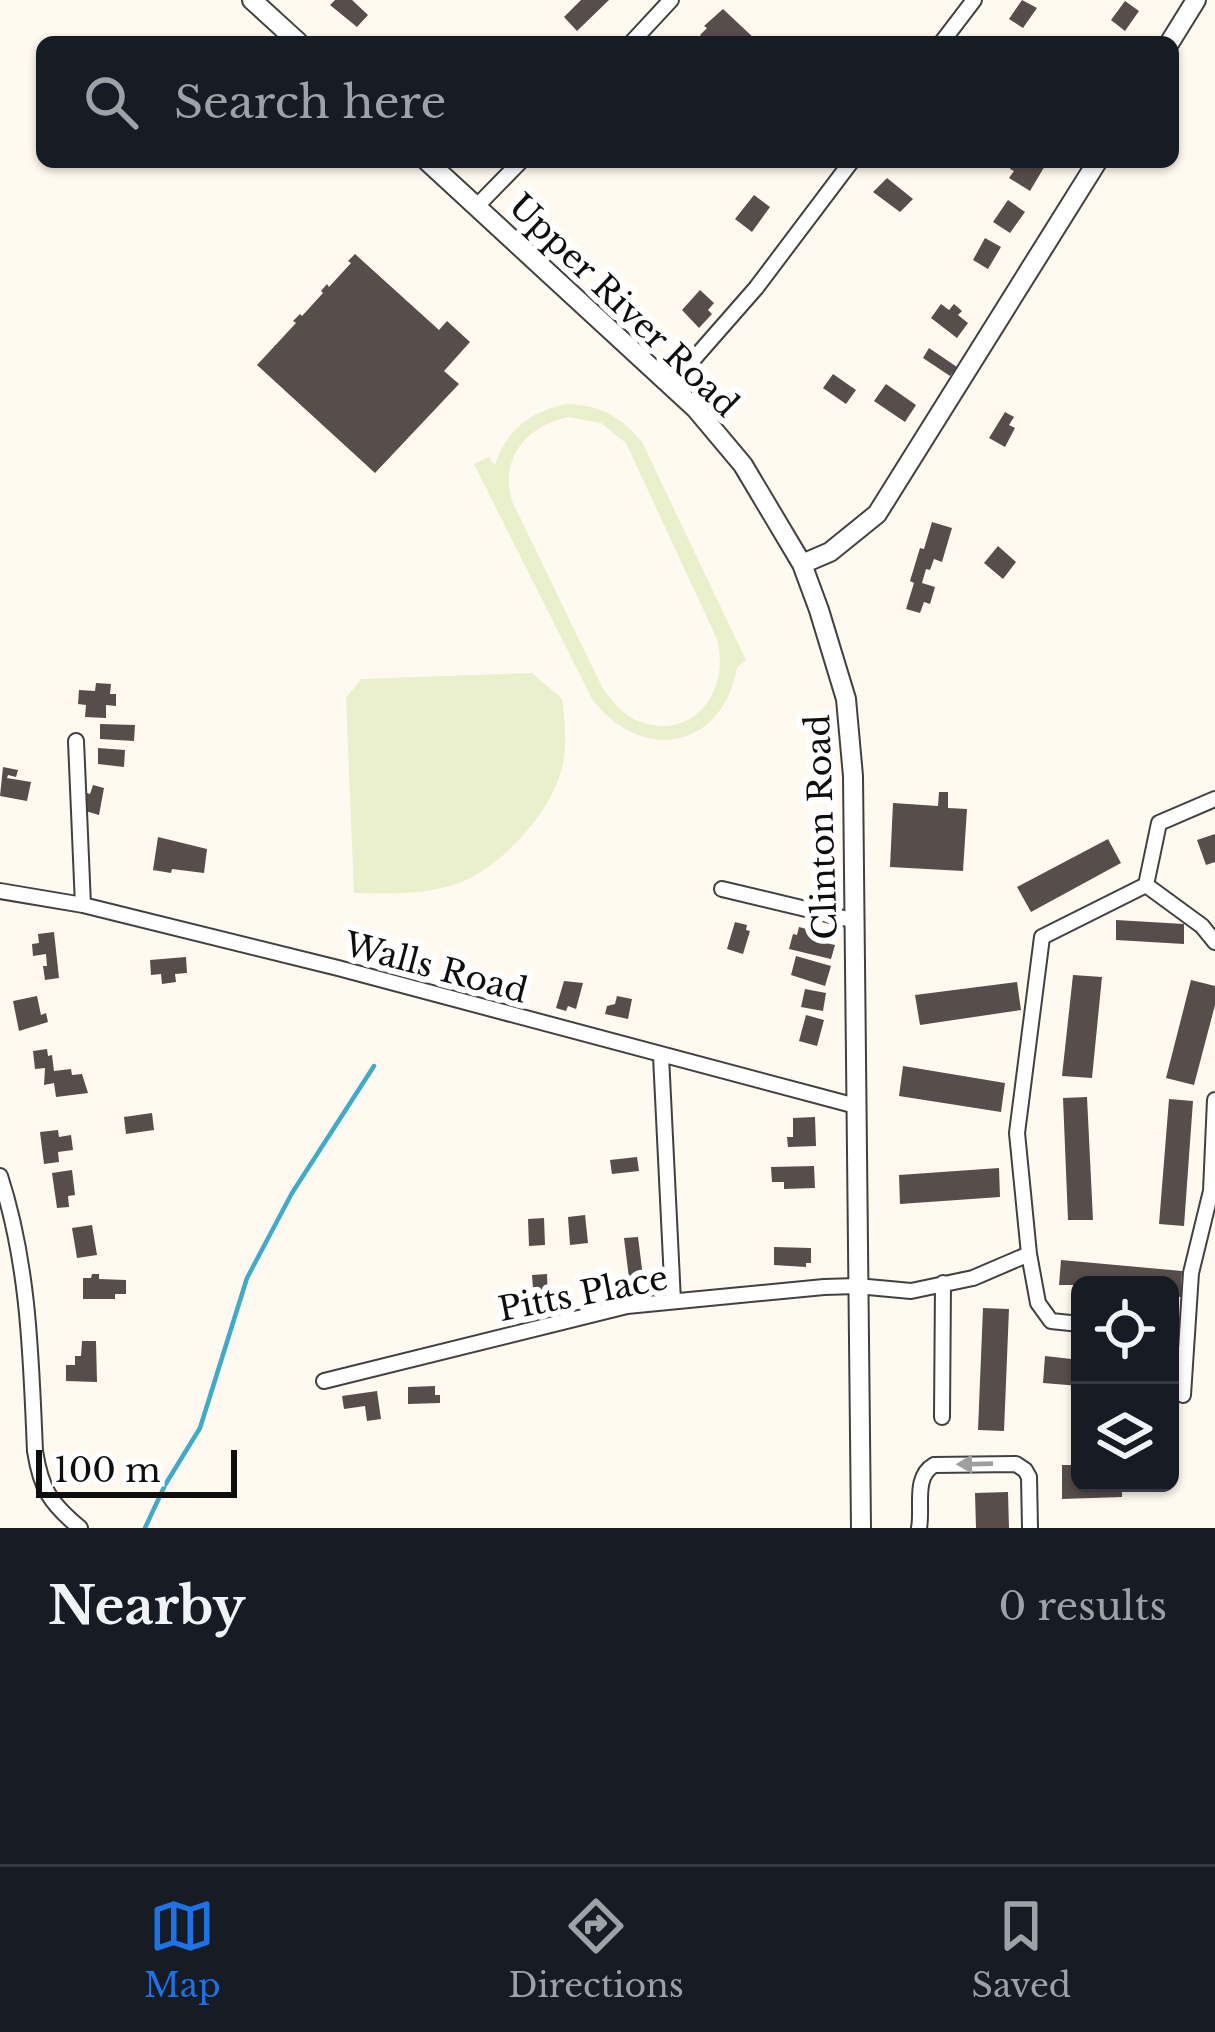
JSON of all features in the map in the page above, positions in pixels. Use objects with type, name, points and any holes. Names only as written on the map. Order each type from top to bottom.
[{"type":"street","points":[[252,0],[291,36]]},
{"type":"street","points":[[638,36],[671,0]]},
{"type":"street","points":[[947,36],[974,0]]},
{"type":"street","points":[[1174,36],[1196,0]]},
{"type":"street","name":"Upper River Road","points":[[435,168],[696,409],[743,465],[802,564]]},
{"type":"street","points":[[478,206],[514,168]]},
{"type":"street","points":[[671,386],[757,288],[847,168]]},
{"type":"street","points":[[802,564],[830,552],[877,514],[1093,168]]},
{"type":"street","name":"Clinton Road","points":[[802,564],[846,699],[853,776],[861,1528]]},
{"type":"street","points":[[76,741],[83,905]]},
{"type":"street","points":[[1146,885],[1159,823],[1215,799]]},
{"type":"street","points":[[1146,885],[1202,926],[1215,942]]},
{"type":"street","points":[[1071,1323],[1052,1321],[1038,1303],[1017,1132],[1042,937],[1146,885]]},
{"type":"street","points":[[722,889],[856,921]]},
{"type":"street","name":"Walls Road","points":[[0,890],[83,905],[338,968],[856,1106]]},
{"type":"street","points":[[661,1056],[674,1301]]},
{"type":"street","points":[[1183,1396],[1191,1273],[1211,1191],[1215,1100]]},
{"type":"street","points":[[0,1176],[25,1280],[38,1472],[53,1504],[80,1528]]},
{"type":"street","name":"Pitts Place","points":[[324,1381],[627,1306],[857,1286],[911,1291],[973,1278],[1029,1255]]},
{"type":"street","points":[[942,1417],[944,1282]]},
{"type":"street","points":[[1179,1334],[1187,1334]]},
{"type":"street","points":[[920,1527],[921,1478],[926,1469],[1016,1464],[1029,1477],[1030,1528]]},
{"type":"green space","points":[[565,404],[599,409],[617,418],[642,442],[746,660],[737,667],[729,695],[715,716],[698,731],[656,739],[633,733],[592,699],[474,464],[489,457],[495,465],[513,432]],"holes":[[[569,417],[601,423],[626,443],[717,639],[720,658],[713,694],[703,708],[676,725],[638,721],[603,689],[512,501],[510,470],[530,435]]]},
{"type":"green space","points":[[532,673],[562,699],[565,723],[563,764],[539,816],[496,861],[464,881],[410,893],[354,893],[346,698],[361,679]]},
{"type":"building","points":[[335,0],[352,0],[368,15],[357,27],[330,5]]},
{"type":"building","points":[[581,0],[609,0],[577,31],[564,17]]},
{"type":"building","points":[[1022,0],[1037,8],[1023,28],[1009,19]]},
{"type":"building","points":[[1125,1],[1139,11],[1125,31],[1111,20]]},
{"type":"building","points":[[723,9],[752,36],[701,36],[704,26]]},
{"type":"building","points":[[1044,168],[1030,191],[1009,178],[1014,171],[1010,169]]},
{"type":"building","points":[[887,178],[913,199],[900,212],[873,192]]},
{"type":"building","points":[[754,195],[770,207],[752,232],[735,219]]},
{"type":"building","points":[[1008,200],[1025,212],[1010,233],[993,222]]},
{"type":"building","points":[[985,238],[1001,247],[988,269],[973,260]]},
{"type":"building","points":[[355,254],[439,330],[447,321],[470,342],[444,371],[459,384],[375,473],[257,365]]},
{"type":"building","points":[[700,290],[714,303],[708,310],[712,314],[699,328],[682,310]]},
{"type":"building","points":[[941,304],[949,310],[954,304],[968,323],[957,338],[931,318]]},
{"type":"building","points":[[929,348],[957,367],[950,376],[923,358]]},
{"type":"building","points":[[833,374],[856,390],[846,404],[823,388]]},
{"type":"building","points":[[886,384],[916,405],[905,422],[874,401]]},
{"type":"building","points":[[1005,412],[1014,417],[1009,425],[1015,428],[1005,447],[989,438]]},
{"type":"building","points":[[932,522],[952,528],[942,562],[934,559],[930,570],[926,569],[922,583],[935,587],[930,604],[924,602],[920,613],[906,609],[914,583],[910,581]]},
{"type":"building","points":[[998,546],[1016,562],[1003,579],[984,563]]},
{"type":"building","points":[[96,683],[111,684],[110,694],[116,694],[116,706],[106,705],[106,718],[85,717],[86,705],[78,704],[79,690],[95,691]]},
{"type":"building","points":[[100,724],[135,725],[134,741],[100,739]]},
{"type":"building","points":[[98,748],[125,750],[124,767],[98,764]]},
{"type":"building","points":[[3,767],[18,770],[16,777],[7,778],[31,782],[27,801],[0,796]]},
{"type":"building","points":[[93,785],[104,788],[99,815],[82,810]]},
{"type":"building","points":[[939,792],[948,792],[948,808],[967,809],[963,871],[890,867],[893,803],[938,806]]},
{"type":"building","points":[[1215,834],[1215,862],[1206,865],[1197,840]]},
{"type":"building","points":[[158,837],[207,849],[204,873],[153,870]]},
{"type":"building","points":[[1108,839],[1121,863],[1031,912],[1017,887]]},
{"type":"building","points":[[1116,920],[1184,924],[1184,944],[1116,940]]},
{"type":"building","points":[[735,922],[747,925],[750,931],[743,954],[727,949]]},
{"type":"building","points":[[799,927],[814,931],[812,940],[835,945],[831,959],[789,949]]},
{"type":"building","points":[[54,932],[59,978],[45,980],[46,954],[33,956],[32,944],[39,943],[38,934]]},
{"type":"building","points":[[796,956],[831,966],[825,986],[791,975]]},
{"type":"building","points":[[186,957],[187,973],[175,974],[176,982],[162,984],[161,974],[151,975],[150,960]]},
{"type":"building","points":[[1073,975],[1102,977],[1092,1078],[1062,1076]]},
{"type":"building","points":[[1191,980],[1215,986],[1215,1005],[1194,1085],[1166,1078]]},
{"type":"building","points":[[564,981],[583,983],[576,1009],[556,1008]]},
{"type":"building","points":[[1017,982],[1021,1010],[920,1025],[915,995]]},
{"type":"building","points":[[805,989],[826,993],[823,1011],[801,1007]]},
{"type":"building","points":[[37,996],[41,1015],[46,1013],[48,1022],[19,1031],[13,1001]]},
{"type":"building","points":[[617,996],[632,999],[628,1019],[605,1014]]},
{"type":"building","points":[[806,1015],[824,1020],[817,1046],[799,1041]]},
{"type":"building","points":[[47,1049],[54,1071],[71,1069],[72,1075],[82,1074],[88,1093],[56,1097],[54,1083],[44,1085],[45,1068],[35,1069],[33,1051]]},
{"type":"building","points":[[903,1066],[1005,1083],[1001,1112],[899,1096]]},
{"type":"building","points":[[1087,1097],[1093,1220],[1068,1220],[1063,1098]]},
{"type":"building","points":[[1169,1099],[1193,1101],[1184,1226],[1159,1224]]},
{"type":"building","points":[[152,1113],[154,1130],[126,1134],[124,1117]]},
{"type":"building","points":[[815,1117],[816,1146],[788,1147],[793,1118]]},
{"type":"building","points":[[58,1130],[59,1137],[71,1135],[73,1150],[58,1152],[59,1162],[44,1164],[40,1132]]},
{"type":"building","points":[[637,1157],[639,1171],[612,1174],[610,1160]]},
{"type":"building","points":[[814,1166],[815,1188],[784,1189],[784,1182],[772,1182],[771,1167]]},
{"type":"building","points":[[999,1168],[1000,1197],[900,1204],[899,1175]]},
{"type":"building","points":[[72,1170],[75,1195],[68,1196],[69,1207],[57,1208],[52,1173]]},
{"type":"building","points":[[585,1215],[588,1243],[570,1245],[568,1217]]},
{"type":"building","points":[[544,1218],[545,1245],[529,1246],[528,1219]]},
{"type":"building","points":[[92,1225],[97,1255],[77,1258],[72,1228]]},
{"type":"building","points":[[638,1237],[643,1277],[629,1278],[624,1238]]},
{"type":"building","points":[[774,1247],[811,1248],[811,1263],[806,1267],[774,1265]]},
{"type":"building","points":[[1061,1260],[1182,1271],[1181,1297],[1179,1276],[1071,1276],[1071,1285],[1059,1285]]},
{"type":"building","points":[[99,1274],[99,1279],[126,1280],[126,1294],[115,1294],[115,1299],[83,1299],[83,1278]]},
{"type":"building","points":[[547,1274],[548,1301],[534,1302],[532,1275]]},
{"type":"building","points":[[983,1308],[1009,1309],[1004,1431],[978,1430]]},
{"type":"building","points":[[82,1341],[96,1341],[97,1382],[66,1381],[66,1365],[75,1365],[75,1356],[81,1356]]},
{"type":"building","points":[[1045,1356],[1071,1359],[1071,1385],[1043,1383]]},
{"type":"building","points":[[435,1386],[440,1403],[408,1404],[408,1387]]},
{"type":"building","points":[[377,1391],[381,1419],[367,1421],[365,1406],[344,1409],[342,1396]]},
{"type":"building","points":[[1062,1465],[1071,1465],[1071,1492],[1122,1492],[1122,1497],[1062,1499]]},
{"type":"building","points":[[1008,1492],[1009,1528],[976,1528],[975,1493]]},
{"type":"waterway","points":[[145,1528],[200,1428],[247,1278],[292,1193],[374,1066]]}]
